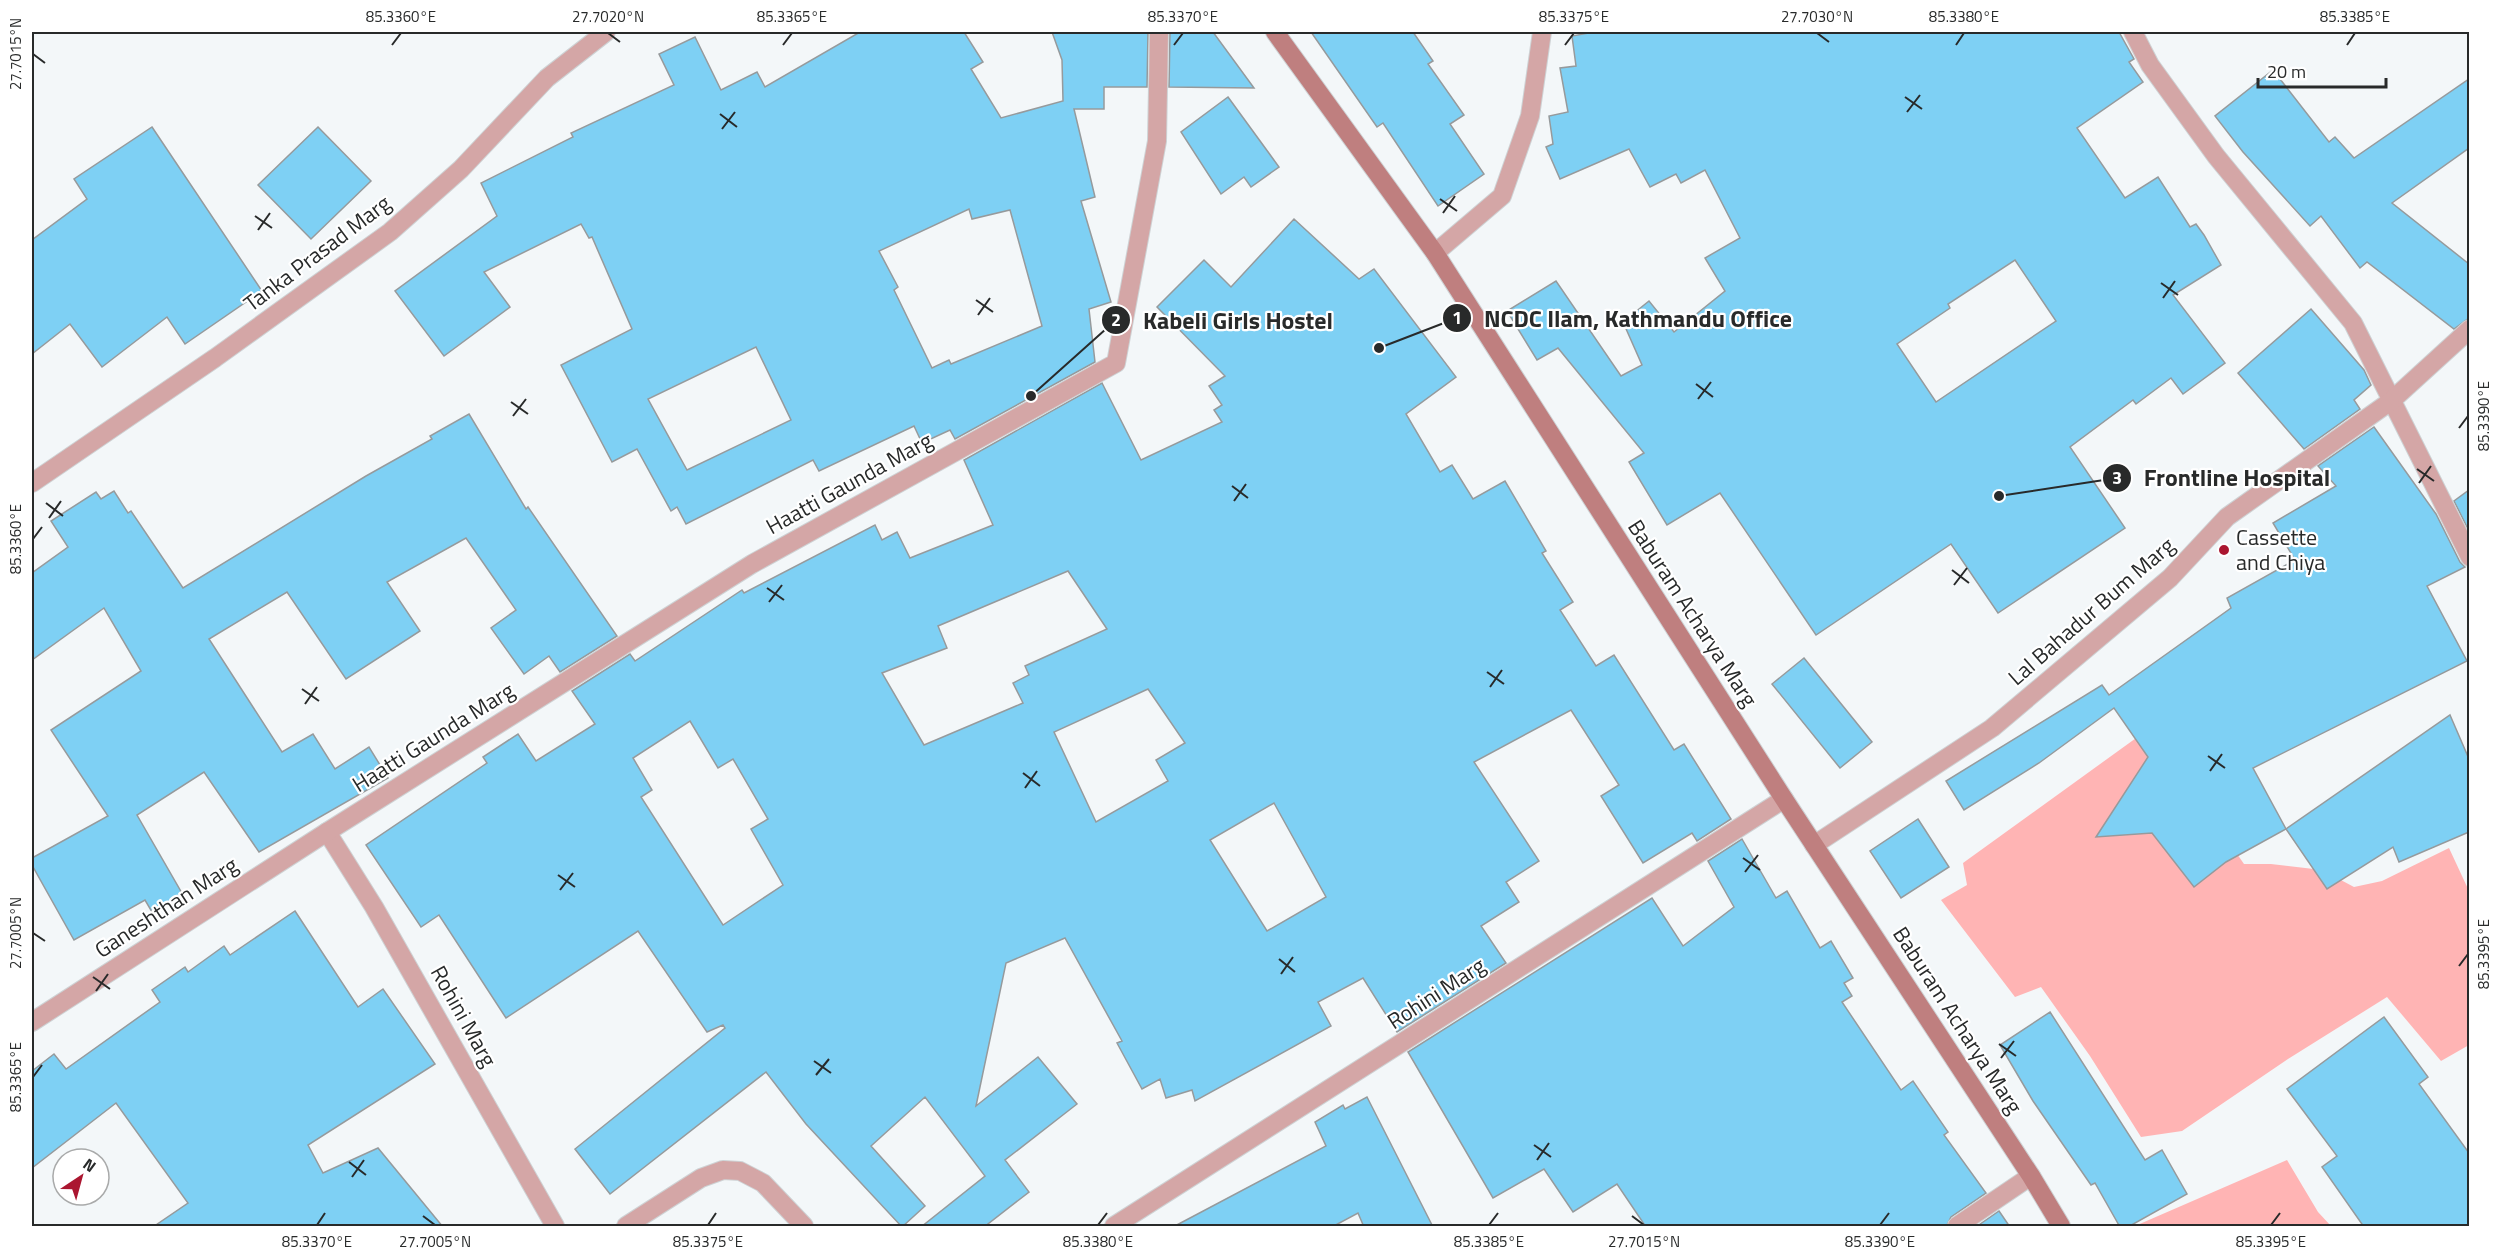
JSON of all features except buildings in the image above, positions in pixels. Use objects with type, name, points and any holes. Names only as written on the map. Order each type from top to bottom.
[{"type":"main road","name":"Baburam Acharya Marg","points":[[1275,32],[1435,253],[1784,799],[2031,1176],[2061,1227]]},
{"type":"street","name":"Tanka Prasad Marg","points":[[32,483],[214,358],[390,232],[461,169],[547,78],[606,32]]},
{"type":"street","name":"Haatti Gaunda Marg","points":[[327,832],[752,564],[1116,363],[1157,141],[1159,32]]},
{"type":"street","points":[[1435,253],[1502,196],[1530,116],[1542,32]]},
{"type":"street","points":[[2133,32],[2150,65],[2216,156],[2353,323],[2469,557]]},
{"type":"street","name":"Lal Bahadur Bum Marg","points":[[1814,845],[1992,728],[2170,578],[2227,517],[2391,401],[2469,329]]},
{"type":"street","name":"Rohini Marg","points":[[1114,1227],[1784,799]]},
{"type":"street","name":"Ganeshthan Marg","points":[[32,1022],[327,832]]},
{"type":"street","name":"Rohini Marg","points":[[327,832],[374,907],[555,1227]]},
{"type":"street","points":[[626,1227],[701,1178],[723,1170],[740,1171],[763,1183],[804,1227]]},
{"type":"street","points":[[1956,1227],[2031,1176]]},
{"type":"shaded area","points":[[2150,728],[2244,864],[2271,864],[2322,870],[2354,887],[2382,881],[2449,848],[2469,891],[2469,1045],[2441,1061],[2387,997],[2288,1059],[2182,1131],[2141,1137],[2090,1056],[2041,987],[2015,997],[1941,900],[1967,885],[1963,863]]},
{"type":"shaded area","points":[[2287,1160],[2318,1212],[2331,1226],[2135,1226]]},
{"type":"place","name":"NCDC Ilam, Kathmandu Office","points":[[1379,348]]},
{"type":"place","name":"Kabeli Girls Hostel","points":[[1031,396]]},
{"type":"place","name":"Frontline Hospital","points":[[1999,496]]},
{"type":"place","name":"Cassette and Chiya","points":[[2224,550]]}]
